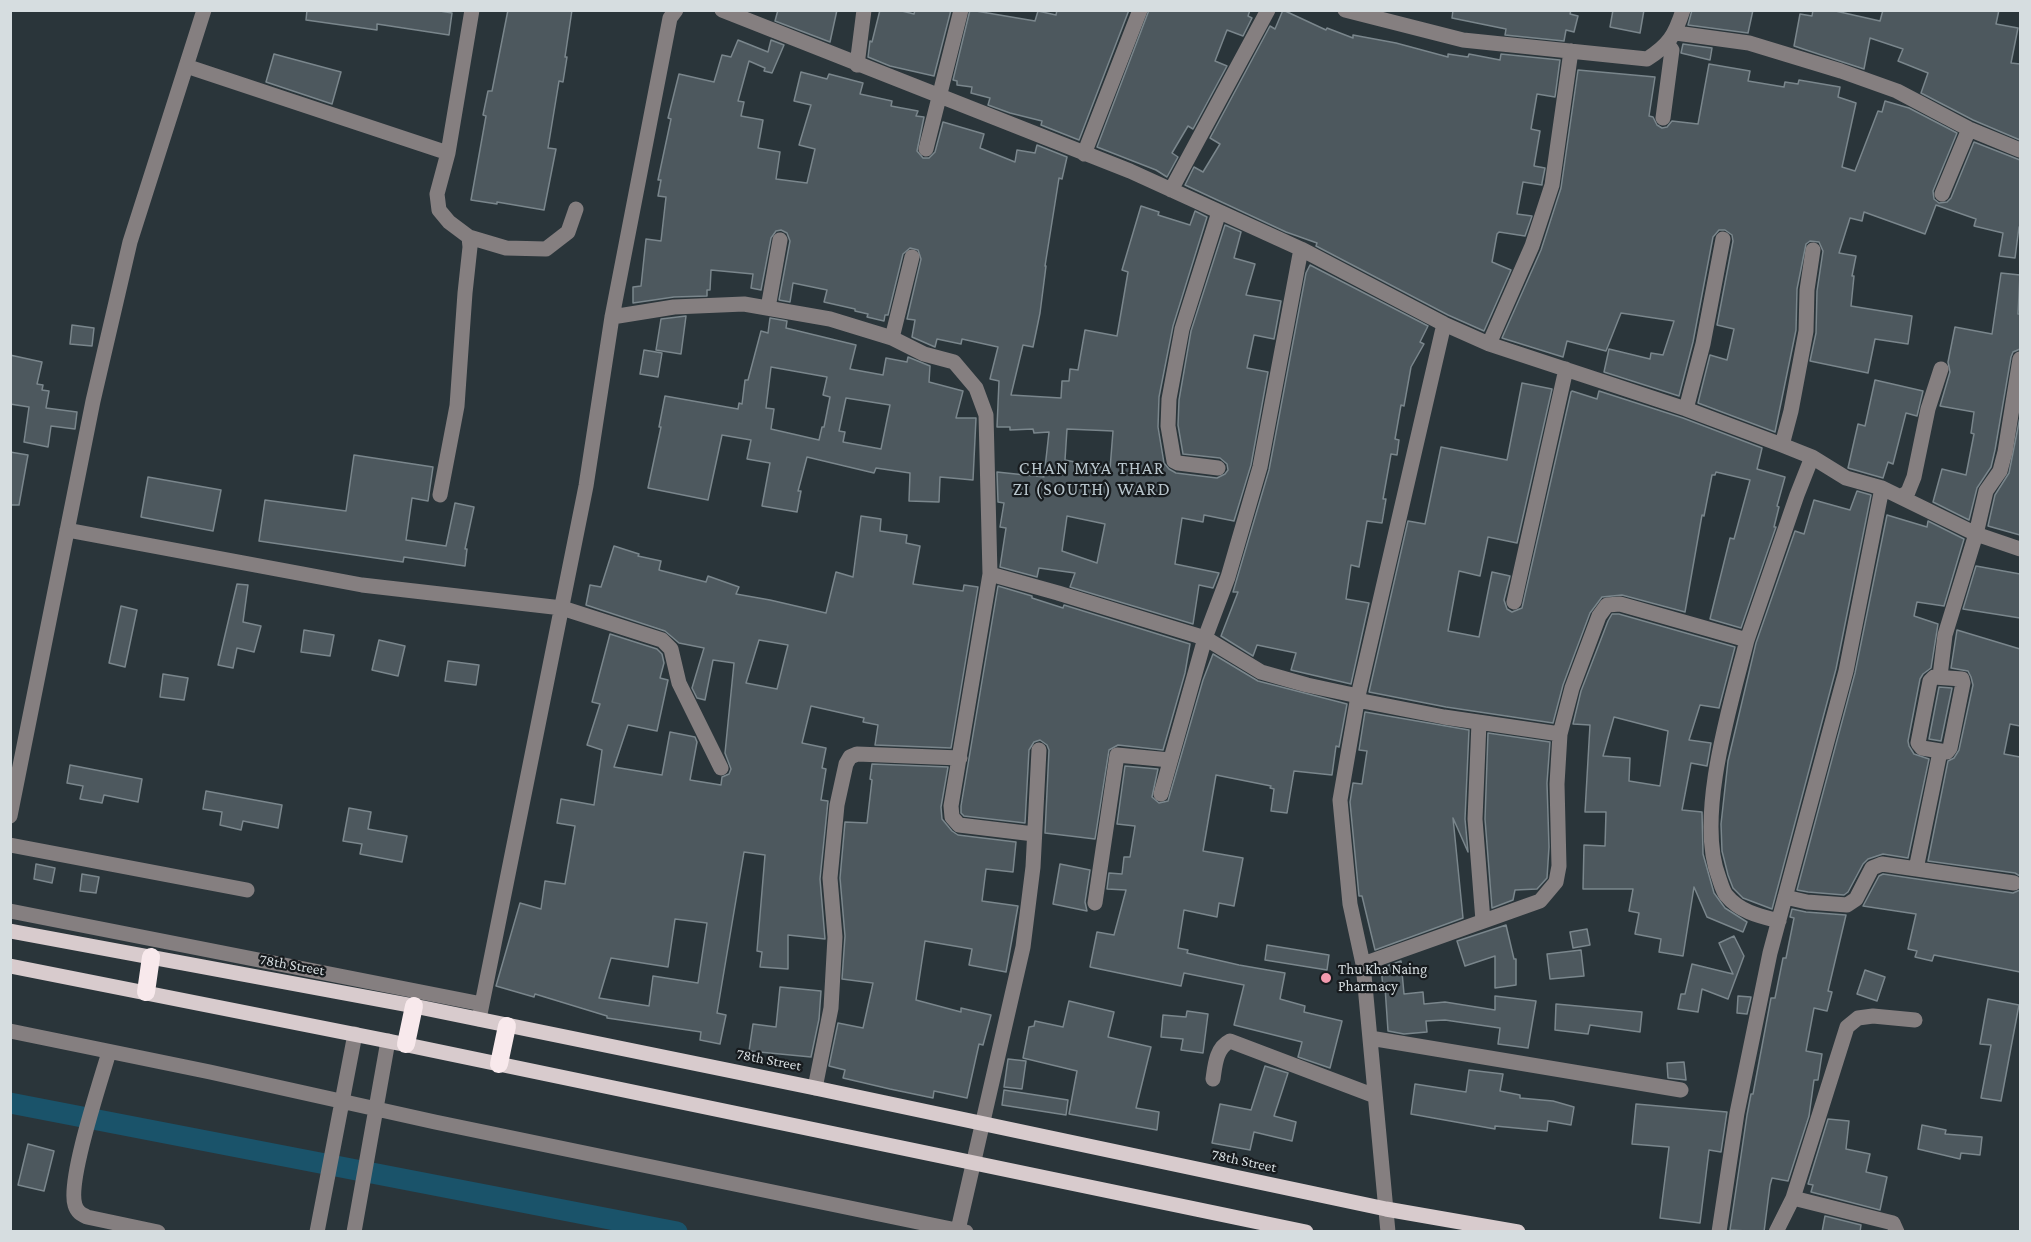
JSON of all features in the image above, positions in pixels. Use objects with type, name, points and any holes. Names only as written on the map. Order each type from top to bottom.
[{"type":"highway","points":[[146,992],[151,957]]},
{"type":"highway","points":[[397,1043],[414,1006]]},
{"type":"highway","points":[[499,1064],[507,1026]]},
{"type":"main road","name":"78th Street","points":[[10,932],[414,1006],[1386,1209],[1518,1232]]},
{"type":"main road","points":[[10,966],[355,1034],[1306,1232]]},
{"type":"street","points":[[10,816],[93,400],[130,242],[204,10]]},
{"type":"street","points":[[472,10],[448,153],[437,194],[439,210],[469,237],[506,248],[546,249],[568,232],[576,209]]},
{"type":"street","points":[[479,1020],[586,486],[612,317],[670,18],[676,10]]},
{"type":"street","points":[[722,10],[1171,190],[1301,249],[1444,324],[1489,344],[1686,408],[1782,445],[1812,458],[1846,478],[1882,488],[1976,534],[2020,549]]},
{"type":"street","points":[[857,65],[864,10]]},
{"type":"street","points":[[926,149],[961,10]]},
{"type":"street","points":[[1084,154],[1140,10]]},
{"type":"street","points":[[1171,190],[1268,10]]},
{"type":"street","points":[[1345,10],[1463,40],[1647,59],[1659,51],[1671,38],[1683,10]]},
{"type":"street","points":[[1663,118],[1672,50],[1671,38]]},
{"type":"street","points":[[1671,38],[1749,43],[1841,71],[1897,91],[1969,129],[2020,150]]},
{"type":"street","points":[[1489,344],[1532,246],[1552,185],[1571,51]]},
{"type":"street","points":[[186,66],[448,153]]},
{"type":"street","points":[[1942,194],[1969,129]]},
{"type":"street","points":[[1218,468],[1174,461],[1168,426],[1169,399],[1182,329],[1219,212]]},
{"type":"street","points":[[440,495],[457,406],[465,293],[471,248],[469,237]]},
{"type":"street","points":[[1686,408],[1703,344],[1723,239]]},
{"type":"street","points":[[768,308],[780,240]]},
{"type":"street","points":[[1161,794],[1205,638],[1228,577],[1260,467],[1301,249]]},
{"type":"street","points":[[1782,445],[1791,411],[1806,331],[1807,290],[1813,250]]},
{"type":"street","points":[[892,338],[912,257]]},
{"type":"street","points":[[612,317],[674,308],[744,304],[830,320],[892,338],[924,354],[954,362],[976,388],[986,415],[990,574],[951,806],[952,817],[959,825],[1034,834]]},
{"type":"street","points":[[1388,1232],[1363,964],[1350,904],[1340,800],[1357,698],[1444,324]]},
{"type":"street","points":[[1940,676],[1945,635],[1976,534],[1986,491],[2000,471],[2005,452],[2020,359]]},
{"type":"street","points":[[1514,602],[1566,369]]},
{"type":"street","points":[[1900,496],[1908,492],[1914,477],[1928,409],[1941,369]]},
{"type":"street","points":[[1779,921],[1747,913],[1726,895],[1714,867],[1712,838],[1719,750],[1747,640],[1812,458]]},
{"type":"street","points":[[1719,1232],[1737,1113],[1770,953],[1846,670],[1882,488]]},
{"type":"street","points":[[67,530],[362,585],[562,608],[662,640],[671,649],[679,684],[721,768]]},
{"type":"street","points":[[990,574],[1205,638],[1261,672],[1307,685],[1444,717],[1560,734]]},
{"type":"street","points":[[1363,964],[1540,900],[1556,882],[1559,866],[1557,784],[1560,734],[1572,688],[1599,616],[1607,605],[1620,604],[1747,640]]},
{"type":"street","points":[[1940,676],[1957,677],[1962,679],[1963,684],[1949,752],[1940,752],[1922,748],[1918,743],[1930,681],[1940,676]]},
{"type":"street","points":[[1479,722],[1475,819],[1483,921]]},
{"type":"street","points":[[10,1031],[962,1231],[983,1124],[1023,947],[1033,867],[1039,750]]},
{"type":"street","points":[[1916,869],[1940,752]]},
{"type":"street","points":[[815,1088],[831,1008],[835,937],[830,878],[837,806],[846,764],[850,757],[857,754],[960,758]]},
{"type":"street","points":[[1095,903],[1117,755],[1170,760]]},
{"type":"street","points":[[10,845],[247,890]]},
{"type":"street","points":[[1785,897],[1807,902],[1847,905],[1856,899],[1872,868],[1882,864],[2014,883]]},
{"type":"street","points":[[10,911],[482,1004]]},
{"type":"street","points":[[1776,1232],[1793,1198],[1847,1028],[1858,1018],[1873,1016],[1915,1020]]},
{"type":"street","points":[[317,1232],[355,1034]]},
{"type":"street","points":[[1370,1038],[1681,1090]]},
{"type":"street","points":[[1212,1079],[1218,1054],[1223,1044],[1230,1041],[1375,1096]]},
{"type":"street","points":[[354,1232],[375,1109],[397,1043]]},
{"type":"street","points":[[109,1052],[94,1101],[73,1189],[74,1203],[78,1212],[87,1218],[158,1232]]},
{"type":"street","points":[[1793,1198],[1893,1223],[1897,1232]]},
{"type":"building","points":[[307,10],[434,10],[452,13],[449,35],[377,24],[377,30],[306,20]]},
{"type":"building","points":[[508,10],[572,10],[563,82],[559,81],[548,148],[556,149],[544,210],[471,200],[486,116],[483,115],[488,91],[492,91]]},
{"type":"building","points":[[778,10],[837,10],[830,42],[775,21]]},
{"type":"building","points":[[880,10],[898,10],[914,14],[915,10],[951,10],[934,76],[890,66],[868,57],[870,41],[872,42]]},
{"type":"building","points":[[970,10],[1035,21],[1038,11],[1056,15],[1057,10],[1129,10],[1079,140],[1041,125],[1042,121],[988,105],[990,98],[971,93],[972,87],[957,85],[957,81],[953,80]]},
{"type":"building","points":[[1149,10],[1250,10],[1248,16],[1252,18],[1243,36],[1227,30],[1215,61],[1227,66],[1193,129],[1188,126],[1172,153],[1178,157],[1167,177],[1156,170],[1097,147]]},
{"type":"building","points":[[1283,10],[1326,30],[1327,28],[1353,38],[1353,35],[1396,43],[1448,57],[1448,54],[1468,57],[1469,54],[1500,60],[1501,54],[1560,60],[1555,97],[1537,94],[1531,129],[1540,131],[1534,166],[1545,168],[1542,185],[1523,182],[1517,214],[1532,216],[1525,236],[1499,232],[1497,234],[1492,262],[1511,270],[1484,331],[1448,315],[1316,246],[1317,243],[1286,232],[1185,185],[1194,167],[1203,172],[1220,144],[1210,138],[1270,26],[1275,29]]},
{"type":"building","points":[[1453,10],[1571,10],[1570,14],[1578,16],[1574,32],[1566,30],[1564,41],[1505,35],[1506,29],[1452,18]]},
{"type":"building","points":[[1613,10],[1644,10],[1640,33],[1610,27]]},
{"type":"building","points":[[1692,10],[1753,10],[1748,33],[1688,25]]},
{"type":"building","points":[[1813,10],[1831,10],[1880,21],[1883,10],[1999,10],[1996,24],[2018,28],[2011,63],[2020,64],[2020,140],[1973,120],[1921,93],[1928,73],[1898,61],[1903,49],[1870,38],[1864,69],[1794,46],[1800,14],[1812,16]]},
{"type":"building","points":[[738,40],[768,52],[771,40],[784,45],[772,73],[764,71],[765,68],[749,61],[738,101],[744,102],[741,116],[763,120],[758,148],[780,152],[776,179],[807,183],[815,149],[799,145],[811,105],[794,101],[801,72],[827,79],[829,74],[863,83],[860,94],[892,101],[891,106],[918,111],[916,116],[924,117],[917,151],[923,158],[929,158],[935,152],[943,122],[984,134],[980,148],[1015,162],[1017,150],[1035,153],[1037,145],[1067,157],[1062,179],[1059,178],[1033,347],[1023,345],[1011,395],[1061,398],[1062,381],[1069,381],[1070,369],[1078,370],[1085,330],[1117,336],[1128,272],[1122,270],[1141,206],[1159,212],[1158,215],[1190,225],[1195,211],[1207,217],[1173,326],[1159,397],[1158,427],[1164,463],[1176,473],[1217,478],[1228,470],[1227,464],[1220,458],[1183,454],[1178,425],[1179,400],[1191,331],[1225,225],[1241,232],[1234,258],[1255,264],[1246,295],[1281,301],[1274,339],[1254,335],[1247,368],[1268,372],[1251,465],[1234,521],[1204,515],[1203,522],[1182,518],[1175,564],[1219,573],[1213,588],[1199,585],[1193,624],[1070,587],[1075,573],[1039,568],[1037,577],[1000,567],[1006,528],[1000,527],[1004,503],[998,502],[997,472],[1044,477],[1049,432],[1034,433],[1033,429],[1010,430],[1010,427],[997,427],[999,381],[990,379],[998,347],[962,339],[961,344],[937,339],[935,347],[912,337],[915,320],[907,319],[921,259],[918,250],[910,248],[903,254],[888,315],[885,315],[884,321],[867,317],[868,314],[855,311],[855,309],[824,302],[827,290],[793,283],[790,302],[779,300],[790,241],[787,233],[781,230],[776,231],[771,238],[761,290],[751,288],[753,274],[711,270],[710,290],[707,290],[707,296],[674,297],[633,303],[633,287],[641,286],[646,239],[661,241],[666,197],[658,196],[661,180],[658,180],[671,119],[668,118],[679,74],[714,82],[722,55],[731,57]],"holes":[[[1067,429],[1113,431],[1110,469],[1065,460]],[[1067,516],[1105,524],[1097,563],[1062,551]]]},
{"type":"building","points":[[1683,44],[1712,48],[1710,60],[1681,53]]},
{"type":"building","points":[[274,54],[341,72],[332,104],[266,82]]},
{"type":"building","points":[[1709,64],[1750,71],[1748,81],[1784,87],[1785,82],[1798,84],[1799,80],[1840,87],[1838,97],[1856,103],[1842,167],[1855,171],[1878,111],[1882,112],[1885,101],[1909,108],[1957,133],[1933,191],[1934,199],[1939,203],[1947,202],[1951,198],[1974,142],[2020,160],[2020,228],[2015,258],[1999,256],[2003,233],[1974,226],[1976,219],[1936,205],[1925,234],[1864,212],[1862,221],[1850,218],[1839,253],[1856,256],[1852,276],[1854,276],[1851,306],[1912,316],[1908,344],[1875,339],[1868,373],[1810,361],[1816,333],[1817,291],[1823,251],[1819,242],[1810,241],[1806,244],[1797,289],[1796,330],[1775,432],[1698,403],[1710,355],[1727,360],[1734,329],[1717,325],[1733,241],[1732,235],[1725,230],[1719,230],[1713,237],[1693,342],[1679,396],[1604,372],[1609,349],[1650,359],[1651,353],[1663,355],[1674,321],[1621,313],[1606,351],[1567,341],[1563,357],[1502,338],[1541,250],[1561,188],[1578,70],[1655,77],[1649,116],[1653,117],[1657,125],[1662,128],[1667,127],[1672,121],[1698,124]]},
{"type":"building","points":[[1310,265],[1428,326],[1420,342],[1424,344],[1411,367],[1404,406],[1401,405],[1395,439],[1399,440],[1397,455],[1391,454],[1383,499],[1386,499],[1382,523],[1367,521],[1359,567],[1351,565],[1346,599],[1369,603],[1351,684],[1291,670],[1296,653],[1257,645],[1253,656],[1221,636],[1238,592],[1233,592],[1269,470],[1306,273]]},
{"type":"building","points":[[2001,273],[2020,275],[2018,314],[2020,314],[2020,349],[2013,352],[2011,357],[1991,467],[1977,488],[1969,520],[1933,502],[1942,469],[1966,475],[1974,434],[1971,433],[1974,412],[1940,406],[1950,372],[1948,362],[1955,327],[1992,334]]},
{"type":"building","points":[[686,316],[681,354],[656,350],[661,319]]},
{"type":"building","points":[[770,318],[787,321],[786,328],[856,345],[850,369],[883,375],[886,358],[907,362],[908,357],[930,366],[929,382],[963,391],[956,418],[976,418],[973,480],[940,477],[939,502],[909,501],[910,473],[876,468],[874,473],[807,457],[798,491],[801,491],[797,512],[762,506],[770,463],[747,459],[751,440],[722,435],[708,500],[648,488],[665,396],[738,409],[739,403],[742,404],[745,380],[748,380],[761,331],[768,333]],"holes":[[[771,367],[827,377],[823,395],[830,397],[819,440],[771,429],[774,409],[766,408]],[[846,398],[890,405],[881,449],[843,442],[845,432],[839,431]]]},
{"type":"building","points":[[72,325],[94,328],[92,346],[70,344]]},
{"type":"building","points":[[644,350],[662,353],[658,377],[640,374]]},
{"type":"building","points":[[10,355],[42,362],[37,384],[43,385],[42,390],[49,391],[46,408],[77,412],[75,429],[51,426],[48,447],[24,442],[29,407],[10,404]]},
{"type":"building","points":[[1875,380],[1923,391],[1917,416],[1906,413],[1893,464],[1888,462],[1883,478],[1848,468],[1858,424],[1865,426]]},
{"type":"building","points":[[1522,383],[1552,389],[1517,543],[1488,537],[1480,576],[1459,571],[1448,631],[1479,637],[1492,572],[1510,576],[1504,600],[1507,609],[1512,612],[1522,608],[1572,391],[1597,399],[1599,391],[1683,418],[1762,448],[1757,469],[1785,477],[1777,506],[1779,507],[1774,527],[1776,527],[1741,628],[1710,619],[1730,538],[1734,539],[1750,480],[1716,472],[1712,475],[1704,516],[1702,515],[1685,612],[1622,595],[1602,597],[1590,613],[1563,685],[1553,723],[1446,707],[1369,692],[1408,521],[1425,524],[1441,447],[1507,460]]},
{"type":"building","points":[[2020,417],[2020,535],[1988,526],[1995,495],[2009,473]]},
{"type":"building","points":[[10,452],[28,455],[19,505],[10,505]]},
{"type":"building","points":[[354,455],[433,467],[428,501],[412,498],[406,540],[446,546],[455,503],[474,507],[465,549],[467,549],[465,566],[404,557],[403,562],[259,541],[265,500],[346,511]]},
{"type":"building","points":[[148,477],[221,490],[213,531],[141,517]]},
{"type":"building","points":[[1857,491],[1871,495],[1836,669],[1772,909],[1743,898],[1733,888],[1728,875],[1722,851],[1721,824],[1728,761],[1756,643],[1795,531],[1804,534],[1814,500],[1850,510]]},
{"type":"building","points":[[1887,515],[1927,527],[1928,521],[1964,539],[1944,606],[1917,602],[1914,616],[1938,624],[1931,668],[1920,679],[1908,741],[1914,754],[1929,759],[1908,858],[1883,854],[1868,859],[1844,895],[1797,890],[1855,673]]},
{"type":"building","points":[[861,516],[881,519],[880,531],[907,535],[906,543],[920,546],[913,584],[963,591],[964,585],[978,587],[951,748],[875,745],[878,725],[863,722],[864,718],[811,706],[802,743],[826,748],[822,768],[826,769],[821,800],[828,801],[820,879],[825,939],[788,935],[788,969],[760,967],[762,952],[757,951],[765,855],[744,852],[717,1013],[726,1015],[720,1044],[700,1040],[701,1032],[607,1018],[607,1016],[535,994],[534,997],[496,986],[520,903],[541,909],[545,881],[565,884],[575,826],[557,823],[561,799],[594,805],[602,750],[587,745],[600,704],[592,702],[610,634],[657,649],[662,654],[664,663],[660,678],[668,680],[657,731],[628,725],[614,767],[662,775],[670,732],[695,737],[697,742],[690,780],[721,785],[722,777],[729,774],[731,769],[725,753],[734,663],[713,660],[705,700],[697,698],[692,688],[704,648],[679,643],[665,631],[586,605],[590,585],[601,587],[614,546],[639,554],[638,556],[661,561],[659,570],[706,582],[708,576],[739,587],[736,594],[826,613],[836,572],[853,577]],"holes":[[[759,640],[788,645],[777,689],[746,683]],[[675,919],[707,923],[698,983],[653,976],[649,1006],[599,998],[611,958],[668,967]]]},
{"type":"building","points":[[1976,566],[2020,574],[2020,618],[1963,609]]},
{"type":"building","points":[[237,584],[248,585],[243,622],[261,626],[254,652],[237,648],[233,668],[218,665]]},
{"type":"building","points":[[998,586],[1063,608],[1064,605],[1190,644],[1185,673],[1163,750],[1118,745],[1109,750],[1095,839],[1045,833],[1049,750],[1047,745],[1040,740],[1034,742],[1029,750],[1025,823],[964,816],[961,813]]},
{"type":"building","points":[[121,606],[137,610],[125,667],[109,663]]},
{"type":"building","points":[[1612,614],[1619,614],[1735,647],[1719,708],[1700,705],[1689,740],[1711,743],[1707,766],[1691,763],[1682,810],[1702,812],[1703,854],[1714,893],[1725,908],[1747,922],[1743,932],[1707,917],[1694,887],[1683,956],[1659,952],[1661,939],[1635,934],[1639,913],[1629,911],[1633,889],[1583,889],[1584,845],[1605,846],[1606,812],[1585,812],[1590,725],[1573,724],[1581,691]],"holes":[[[1614,717],[1668,731],[1660,786],[1629,781],[1630,758],[1603,756]]]},
{"type":"building","points":[[304,630],[334,635],[330,656],[301,652]]},
{"type":"building","points":[[1957,630],[2020,649],[2020,726],[2010,724],[2004,754],[2020,757],[2020,876],[2015,873],[1928,861],[1948,761],[1954,758],[1959,750],[1973,685],[1968,671],[1951,668]]},
{"type":"building","points":[[379,640],[405,646],[398,676],[372,670]]},
{"type":"building","points":[[1213,654],[1258,681],[1347,704],[1339,747],[1336,746],[1332,775],[1294,771],[1287,813],[1271,811],[1274,789],[1270,788],[1271,786],[1216,775],[1203,851],[1243,858],[1234,906],[1219,903],[1217,917],[1184,910],[1178,948],[1188,950],[1187,953],[1285,973],[1280,999],[1305,1006],[1304,1012],[1342,1021],[1330,1068],[1298,1057],[1302,1042],[1234,1025],[1244,985],[1184,973],[1181,986],[1090,967],[1097,932],[1114,935],[1126,890],[1107,889],[1109,873],[1122,874],[1124,857],[1130,857],[1135,826],[1117,824],[1125,766],[1158,769],[1152,797],[1159,803],[1168,801],[1203,680]]},
{"type":"building","points":[[448,661],[479,665],[476,685],[445,681]]},
{"type":"building","points":[[163,674],[188,678],[184,700],[160,697]]},
{"type":"building","points":[[1939,687],[1952,688],[1941,741],[1929,739]]},
{"type":"building","points":[[1365,712],[1469,730],[1465,819],[1468,852],[1453,818],[1463,918],[1375,950],[1362,896],[1359,896],[1350,802],[1353,783],[1362,784],[1367,751],[1359,750]]},
{"type":"building","points":[[1488,733],[1550,742],[1547,783],[1549,847],[1547,878],[1537,889],[1515,890],[1513,900],[1492,908],[1485,819]]},
{"type":"building","points":[[872,764],[948,767],[941,807],[942,819],[952,831],[958,835],[1016,842],[1013,872],[986,869],[982,901],[1018,906],[1006,972],[969,965],[972,949],[925,941],[916,1000],[961,1012],[961,1008],[991,1015],[983,1045],[979,1044],[967,1098],[934,1091],[933,1098],[890,1089],[843,1078],[845,1070],[829,1066],[838,1023],[863,1028],[873,983],[842,979],[845,936],[840,878],[845,822],[867,823]]},
{"type":"building","points":[[70,765],[142,779],[138,802],[104,795],[102,803],[80,799],[83,786],[67,783]]},
{"type":"building","points":[[206,791],[282,805],[278,828],[243,821],[241,830],[220,825],[222,812],[203,809]]},
{"type":"building","points":[[349,808],[371,812],[368,829],[407,836],[402,862],[360,854],[362,844],[343,841]]},
{"type":"building","points":[[36,864],[55,868],[52,883],[34,879]]},
{"type":"building","points":[[1060,864],[1090,870],[1085,902],[1087,911],[1053,904]]},
{"type":"building","points":[[82,874],[99,877],[96,893],[80,891]]},
{"type":"building","points":[[1883,874],[2013,893],[2020,890],[2020,972],[1934,955],[1932,961],[1915,957],[1917,951],[1908,949],[1916,914],[1863,906],[1879,876]]},
{"type":"building","points":[[1792,909],[1846,915],[1828,991],[1832,992],[1827,1011],[1814,1008],[1806,1051],[1822,1054],[1818,1080],[1814,1080],[1809,1116],[1788,1181],[1772,1178],[1764,1232],[1730,1230],[1751,1094],[1753,1094],[1771,998],[1775,998],[1783,958],[1786,958],[1794,918],[1790,917]]},
{"type":"building","points":[[1506,925],[1514,959],[1516,959],[1516,985],[1495,988],[1495,956],[1465,966],[1457,941]]},
{"type":"building","points":[[1587,929],[1590,945],[1573,948],[1570,932]]},
{"type":"building","points":[[1734,936],[1744,956],[1728,999],[1702,989],[1698,1012],[1678,1009],[1681,994],[1685,994],[1692,964],[1733,974],[1719,943]]},
{"type":"building","points":[[1267,945],[1329,955],[1327,970],[1265,960]]},
{"type":"building","points":[[1581,950],[1584,976],[1550,979],[1547,954]]},
{"type":"building","points":[[1401,961],[1404,994],[1423,992],[1424,1004],[1445,1002],[1495,1010],[1495,996],[1536,1001],[1528,1048],[1498,1044],[1500,1028],[1445,1020],[1426,1021],[1427,1032],[1404,1034],[1388,1031],[1385,987],[1383,987],[1381,968]]},
{"type":"building","points":[[1865,970],[1885,977],[1877,1001],[1857,994]]},
{"type":"building","points":[[780,987],[821,991],[819,1019],[811,1057],[749,1051],[753,1024],[776,1027]]},
{"type":"building","points":[[1738,996],[1751,997],[1747,1014],[1737,1013]]},
{"type":"building","points":[[1988,999],[2019,1005],[2001,1101],[1981,1098],[1991,1045],[1980,1044]]},
{"type":"building","points":[[1069,1001],[1114,1012],[1108,1037],[1151,1047],[1136,1108],[1159,1112],[1157,1130],[1069,1114],[1077,1071],[1023,1058],[1029,1027],[1034,1026],[1035,1021],[1063,1027]]},
{"type":"building","points":[[1556,1004],[1642,1012],[1640,1032],[1590,1025],[1588,1034],[1555,1030]]},
{"type":"building","points":[[1187,1011],[1208,1014],[1203,1053],[1181,1050],[1183,1039],[1161,1037],[1163,1015],[1186,1017]]},
{"type":"building","points":[[1008,1059],[1026,1061],[1022,1089],[1004,1087]]},
{"type":"building","points":[[1684,1062],[1686,1080],[1668,1078],[1667,1063]]},
{"type":"building","points":[[1265,1066],[1288,1073],[1274,1116],[1296,1122],[1292,1141],[1254,1132],[1250,1150],[1212,1143],[1220,1104],[1251,1110]]},
{"type":"building","points":[[1469,1070],[1503,1074],[1500,1091],[1520,1095],[1520,1098],[1553,1101],[1574,1107],[1571,1125],[1548,1121],[1547,1131],[1495,1126],[1495,1129],[1411,1114],[1415,1084],[1466,1092]]},
{"type":"building","points":[[1004,1090],[1068,1100],[1066,1115],[1002,1105]]},
{"type":"building","points":[[1636,1104],[1727,1112],[1721,1152],[1709,1150],[1700,1223],[1660,1218],[1669,1147],[1632,1144]]},
{"type":"building","points":[[1828,1119],[1849,1121],[1846,1149],[1870,1154],[1866,1172],[1887,1177],[1880,1210],[1811,1192],[1813,1185],[1808,1184]]},
{"type":"building","points":[[1922,1125],[1946,1130],[1945,1134],[1982,1137],[1980,1155],[1961,1153],[1960,1159],[1918,1149]]},
{"type":"building","points":[[28,1144],[54,1151],[44,1191],[18,1185]]},
{"type":"building","points":[[1825,1216],[1861,1225],[1860,1232],[1822,1232]]},
{"type":"waterway","points":[[10,1103],[677,1232]]},
{"type":"place","name":"Thu Kha Naing Pharmacy","points":[[1326,978]]},
{"type":"district","name":"CHAN MYA THAR ZI (SOUTH) WARD","points":[[1092,478]]}]
